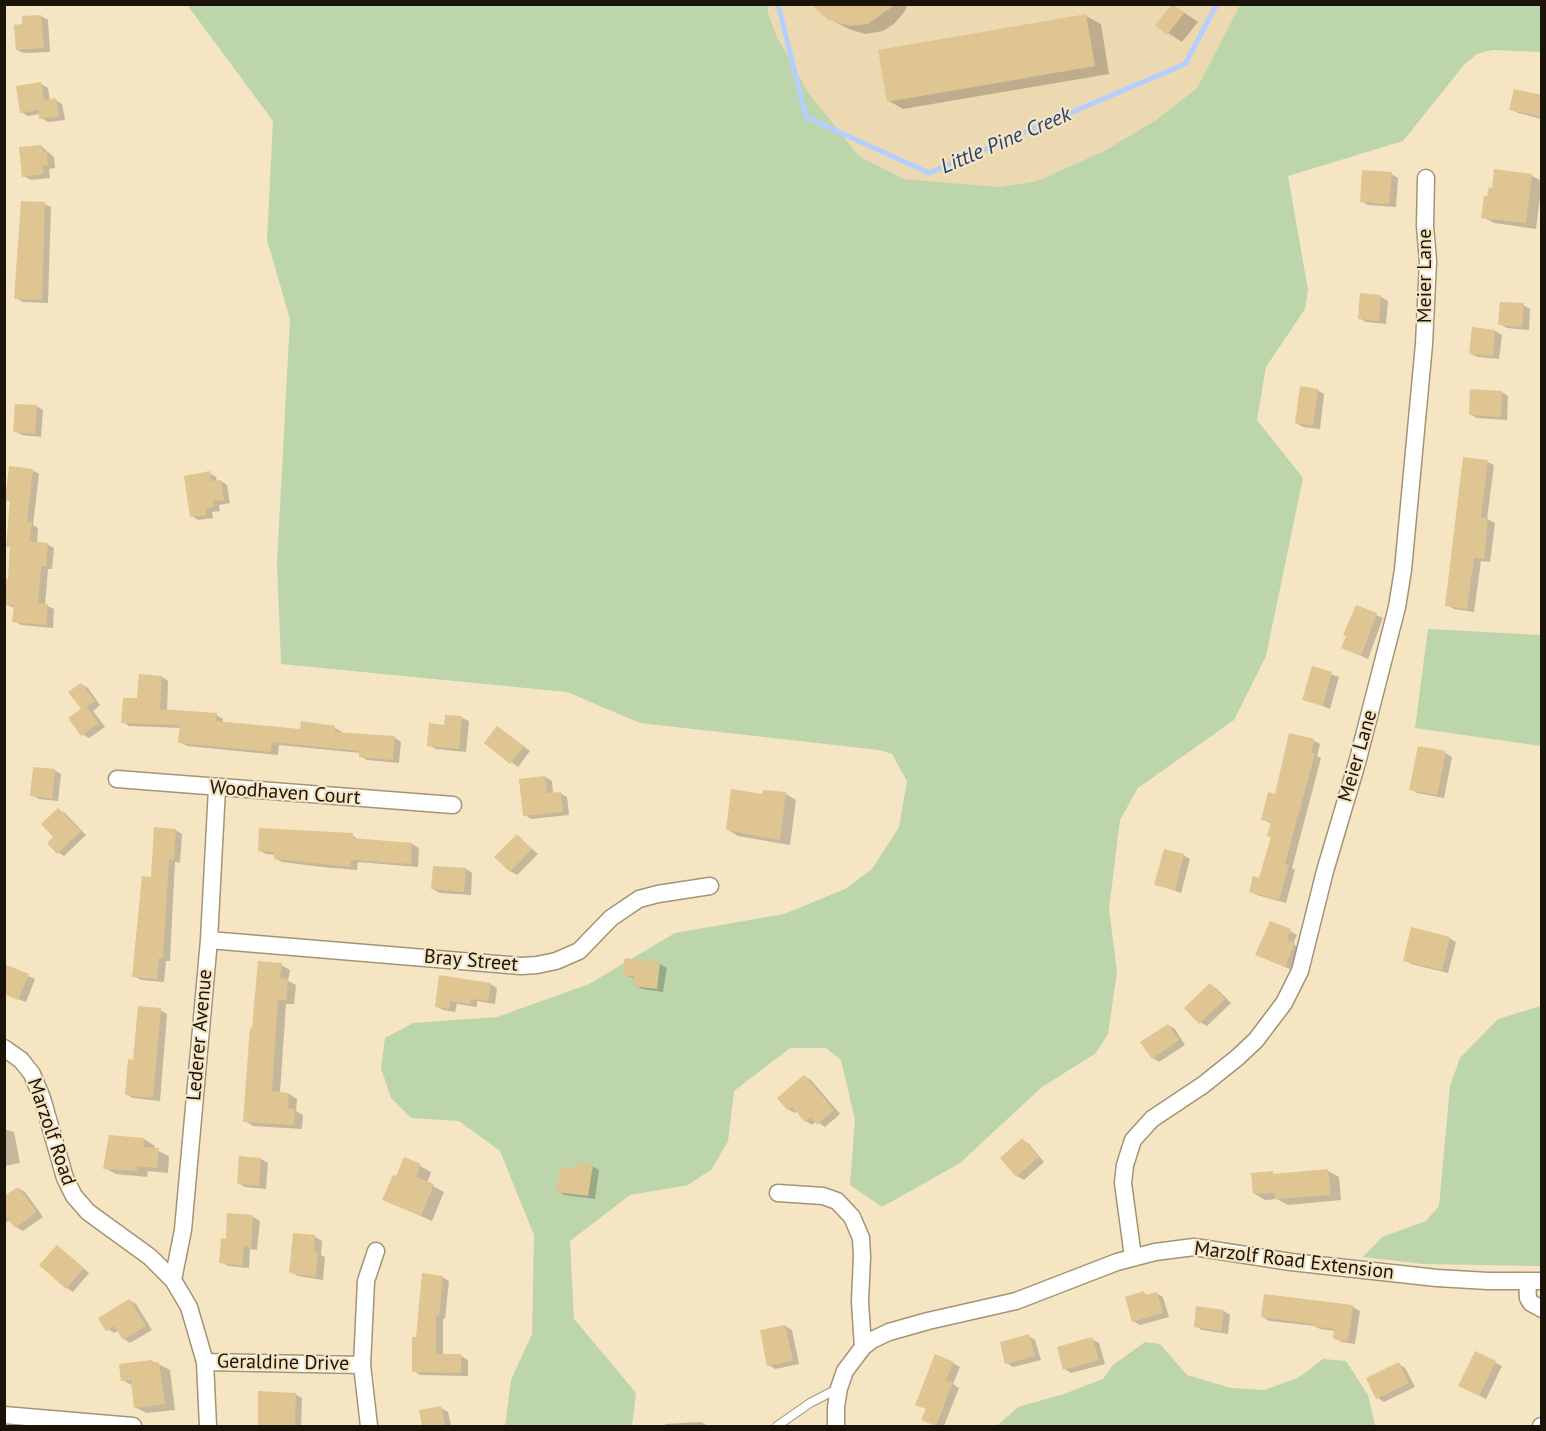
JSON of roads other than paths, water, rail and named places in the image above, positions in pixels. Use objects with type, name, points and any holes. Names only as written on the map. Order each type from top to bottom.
[{"type":"street","name":"Meier Lane","points":[[1133,1257],[1123,1183],[1125,1165],[1133,1140],[1152,1119],[1203,1085],[1238,1057],[1256,1040],[1284,1004],[1300,971],[1325,871],[1357,763],[1397,607],[1403,570],[1424,345],[1428,261],[1425,226],[1426,178]]},
{"type":"street","name":"Woodhaven Court","points":[[117,779],[453,805]]},
{"type":"street","name":"Lederer Avenue","points":[[173,1281],[183,1230],[209,940],[217,788]]},
{"type":"street","name":"Bray Street","points":[[209,940],[521,966],[537,965],[556,961],[579,951],[611,918],[639,899],[710,886]]},
{"type":"street","name":"Marzolf Road","points":[[4,1048],[21,1060],[32,1074],[42,1098],[65,1178],[74,1196],[88,1212],[150,1257],[173,1281],[189,1307],[205,1362],[208,1426]]},
{"type":"street","points":[[778,1192],[823,1196],[837,1201],[852,1217],[861,1238],[860,1302],[863,1347]]},
{"type":"street","name":"Marzolf Road Extension","points":[[836,1426],[839,1388],[845,1371],[863,1347],[889,1332],[1016,1301],[1133,1257],[1194,1247],[1291,1262],[1437,1278],[1534,1281]]},
{"type":"street","points":[[369,1426],[362,1365],[366,1281],[376,1251]]},
{"type":"street","points":[[1534,1281],[1528,1298],[1542,1309]]},
{"type":"street","name":"Geraldine Drive","points":[[205,1362],[362,1365]]},
{"type":"street","points":[[4,1415],[133,1426]]},
{"type":"lane","points":[[777,1426],[810,1403],[839,1388]]},
{"type":"waterway","name":"Little Pine Creek","points":[[778,4],[806,117],[929,173],[1185,64],[1217,4]]}]
